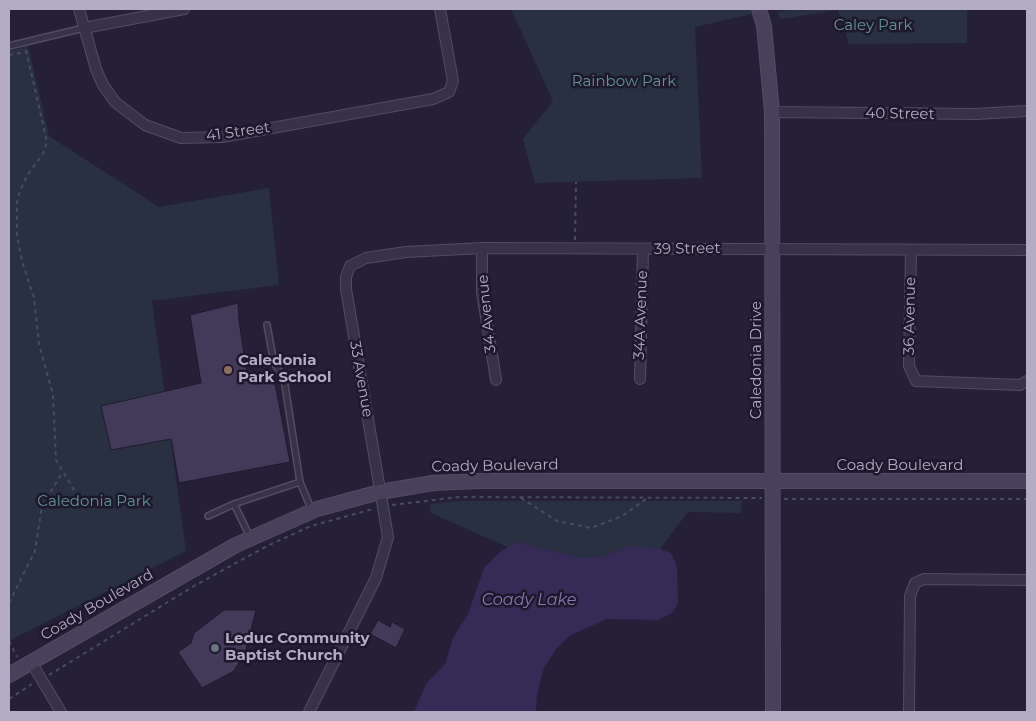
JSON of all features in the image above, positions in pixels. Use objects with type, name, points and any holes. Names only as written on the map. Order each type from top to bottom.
[{"type":"main road","name":"Caledonia Drive","points":[[759,9],[764,26],[772,112],[774,248],[773,712]]},
{"type":"main road","name":"Coady Boulevard","points":[[9,675],[213,556],[312,511],[380,492],[433,483],[477,481],[1027,481]]},
{"type":"street","name":"41 Street","points":[[79,9],[96,69],[103,85],[115,102],[145,125],[182,138],[222,136],[433,99],[449,92],[453,81],[440,9]]},
{"type":"street","points":[[84,28],[184,9]]},
{"type":"street","name":"40 Street","points":[[772,112],[976,114],[1027,112]]},
{"type":"street","name":"39 Street","points":[[350,266],[366,258],[406,252],[482,248],[1027,250]]},
{"type":"street","name":"34 Avenue","points":[[482,248],[482,292],[496,380]]},
{"type":"street","name":"34A Avenue","points":[[640,379],[643,250]]},
{"type":"street","name":"36 Avenue","points":[[911,250],[909,366],[916,381],[1020,385],[1027,381]]},
{"type":"street","name":"33 Avenue","points":[[309,712],[376,578],[388,537],[346,289],[346,277],[350,266]]},
{"type":"street","points":[[909,712],[910,596],[915,583],[924,579],[1027,580]]},
{"type":"street","points":[[31,662],[61,712]]},
{"type":"lane","points":[[9,46],[84,28]]},
{"type":"lane","points":[[267,325],[274,363],[284,379],[300,482],[312,511]]},
{"type":"lane","points":[[208,516],[234,504],[300,482]]},
{"type":"lane","points":[[234,504],[250,538]]},
{"type":"path","points":[[24,43],[46,142],[43,154],[28,174],[20,191],[17,202],[18,235],[22,261],[34,298],[41,353],[53,395],[54,451],[62,473],[80,500]]},
{"type":"path","points":[[9,56],[26,52]]},
{"type":"path","points":[[574,249],[576,182]]},
{"type":"path","points":[[9,603],[34,556],[42,506],[62,473]]},
{"type":"path","points":[[9,699],[194,586],[267,546],[311,526],[383,506],[459,497],[1027,499]]},
{"type":"path","points":[[521,498],[557,521],[591,528],[622,516],[648,498]]},
{"type":"path","points":[[9,642],[12,648]]},
{"type":"green space","name":"Rainbow Park","points":[[511,9],[750,9],[752,14],[695,27],[702,178],[535,183],[523,139],[553,101]]},
{"type":"green space","name":"Caley Park","points":[[796,9],[967,9],[967,43],[849,44],[838,10],[780,19],[778,12]]},
{"type":"green space","name":"Caledonia Park","points":[[28,46],[49,136],[159,207],[269,188],[279,285],[152,301],[186,551],[9,641],[9,51]]},
{"type":"green space","points":[[458,501],[742,501],[741,513],[688,512],[660,549],[631,546],[604,556],[581,558],[515,542],[507,547],[431,513],[430,504]]},
{"type":"water","name":"Coady Lake","points":[[515,542],[581,558],[604,556],[631,546],[660,549],[671,553],[677,567],[678,603],[672,613],[658,620],[607,619],[569,636],[556,649],[543,670],[537,695],[536,712],[414,712],[426,684],[445,664],[453,638],[468,614],[484,568],[500,552]]},
{"type":"building","points":[[238,303],[248,379],[273,373],[290,462],[179,483],[171,439],[111,450],[101,406],[201,383],[190,315]]},
{"type":"building","name":"Leduc Community Baptist Church","points":[[224,610],[256,610],[245,653],[234,671],[202,688],[178,652],[191,643],[194,633]]},
{"type":"building","points":[[378,620],[390,627],[392,622],[405,629],[396,648],[370,634]]},
{"type":"place","name":"Caledonia Park School","points":[[228,370]]},
{"type":"place","name":"Leduc Community Baptist Church","points":[[215,648]]}]
